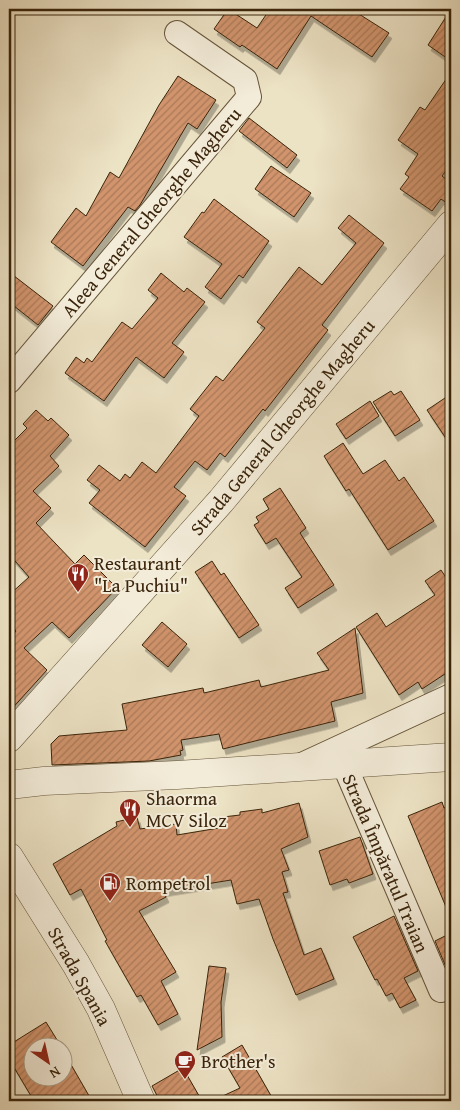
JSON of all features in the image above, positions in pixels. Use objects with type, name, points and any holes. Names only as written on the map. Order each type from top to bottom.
[{"type":"street","name":"Aleea General Gheorghe Magheru","points":[[9,381],[249,96],[245,80],[177,33]]},
{"type":"street","name":"Strada General Gheorghe Magheru","points":[[9,738],[221,501],[451,225]]},
{"type":"street","points":[[298,766],[451,696]]},
{"type":"street","name":"Strada Împăratul Traian","points":[[9,785],[44,781],[177,775],[451,757]]},
{"type":"street","name":"Strada Împăratul Traian","points":[[344,764],[441,990]]},
{"type":"street","name":"Strada Spania","points":[[9,857],[76,964],[101,1009],[141,1101]]},
{"type":"building","points":[[228,9],[257,28],[270,9],[351,9],[389,33],[372,57],[311,16],[277,69],[242,45],[240,47],[214,29]]},
{"type":"building","points":[[451,9],[451,61],[428,45]]},
{"type":"building","points":[[451,72],[451,164],[442,176],[451,183],[451,206],[441,199],[432,211],[400,189],[409,177],[405,174],[418,154],[398,140],[420,107],[425,110]]},
{"type":"building","points":[[178,76],[216,100],[197,129],[188,123],[140,205],[135,211],[128,207],[83,266],[51,242],[76,208],[86,216],[110,172],[119,178],[159,105]]},
{"type":"building","points":[[249,118],[297,155],[287,168],[239,131]]},
{"type":"building","points":[[271,166],[311,193],[294,217],[255,189]]},
{"type":"building","points":[[214,199],[269,241],[243,278],[239,275],[221,299],[205,287],[222,264],[184,237]]},
{"type":"building","points":[[349,215],[384,243],[322,325],[328,330],[265,411],[263,409],[225,457],[220,453],[207,470],[195,461],[174,487],[186,496],[145,547],[89,503],[100,490],[87,480],[99,465],[120,481],[125,474],[130,478],[142,462],[156,473],[199,416],[190,409],[216,376],[223,381],[265,328],[257,322],[299,267],[322,285],[356,243],[338,228]]},
{"type":"building","points":[[9,272],[53,306],[38,325],[9,302]]},
{"type":"building","points":[[161,273],[184,292],[187,288],[205,302],[172,343],[184,352],[164,378],[136,357],[104,401],[65,373],[76,357],[84,363],[87,358],[92,362],[122,322],[132,329],[158,298],[148,290]]},
{"type":"building","points":[[391,391],[394,395],[401,391],[420,420],[395,436],[373,402]]},
{"type":"building","points":[[451,394],[451,446],[427,410]]},
{"type":"building","points":[[370,401],[379,416],[346,439],[336,424]]},
{"type":"building","points":[[36,410],[48,421],[51,418],[69,435],[50,456],[59,466],[33,491],[51,508],[36,523],[75,564],[84,555],[117,588],[69,638],[52,622],[24,648],[47,670],[9,712],[9,633],[12,636],[16,631],[9,623],[9,595],[29,577],[9,554],[9,446],[27,428],[23,424]]},
{"type":"building","points":[[343,443],[363,474],[385,460],[399,481],[404,477],[434,521],[388,550],[349,489],[346,491],[324,456]]},
{"type":"building","points":[[280,488],[306,528],[300,533],[334,585],[298,608],[285,588],[302,577],[276,538],[266,544],[254,525],[259,522],[256,517],[269,509],[263,499]]},
{"type":"building","points":[[212,561],[221,575],[224,573],[259,625],[239,638],[195,572]]},
{"type":"building","points":[[441,570],[451,585],[451,670],[422,689],[418,682],[399,695],[356,627],[377,613],[386,627],[435,595],[425,581]]},
{"type":"building","points":[[162,622],[187,644],[168,667],[142,645]]},
{"type":"building","points":[[355,628],[363,693],[331,702],[335,721],[223,749],[219,734],[181,740],[183,750],[180,751],[181,755],[149,761],[52,765],[51,744],[59,736],[127,730],[122,704],[203,688],[204,693],[259,680],[261,687],[329,670],[317,653]]},
{"type":"building","points":[[442,802],[444,808],[451,805],[451,919],[408,816]]},
{"type":"building","points":[[299,803],[308,837],[281,849],[289,870],[282,872],[288,892],[283,893],[304,955],[321,948],[334,979],[296,995],[259,899],[237,904],[231,880],[163,891],[166,897],[139,911],[176,972],[161,981],[178,1014],[158,1025],[141,995],[137,997],[105,941],[107,940],[81,889],[70,895],[53,864],[117,826],[116,822],[137,817],[140,829],[176,824],[177,835],[225,827],[223,817],[240,815],[240,812],[262,809],[262,813]]},
{"type":"building","points":[[360,837],[373,874],[349,883],[347,879],[330,885],[319,851]]},
{"type":"building","points":[[394,916],[418,971],[404,978],[416,1000],[400,1008],[392,993],[386,996],[377,979],[375,980],[353,937]]},
{"type":"building","points":[[451,933],[451,979],[435,941]]},
{"type":"building","points":[[209,966],[226,968],[221,1002],[222,1037],[197,1050]]},
{"type":"building","points":[[46,1022],[56,1038],[22,1038],[22,1081],[9,1059],[9,1045]]},
{"type":"building","points":[[242,1045],[274,1101],[212,1101],[240,1088],[222,1057]]},
{"type":"building","points":[[72,1066],[92,1101],[34,1101],[26,1088],[72,1088]]},
{"type":"building","points":[[183,1068],[202,1101],[160,1101],[152,1086]]},
{"type":"place","name":"Restaurant \"La Puchiu\"","points":[[78,593]]},
{"type":"place","name":"Shaorma MCV Siloz","points":[[130,828]]},
{"type":"place","name":"Rompetrol","points":[[110,902]]},
{"type":"place","name":"Brother's","points":[[185,1080]]}]
